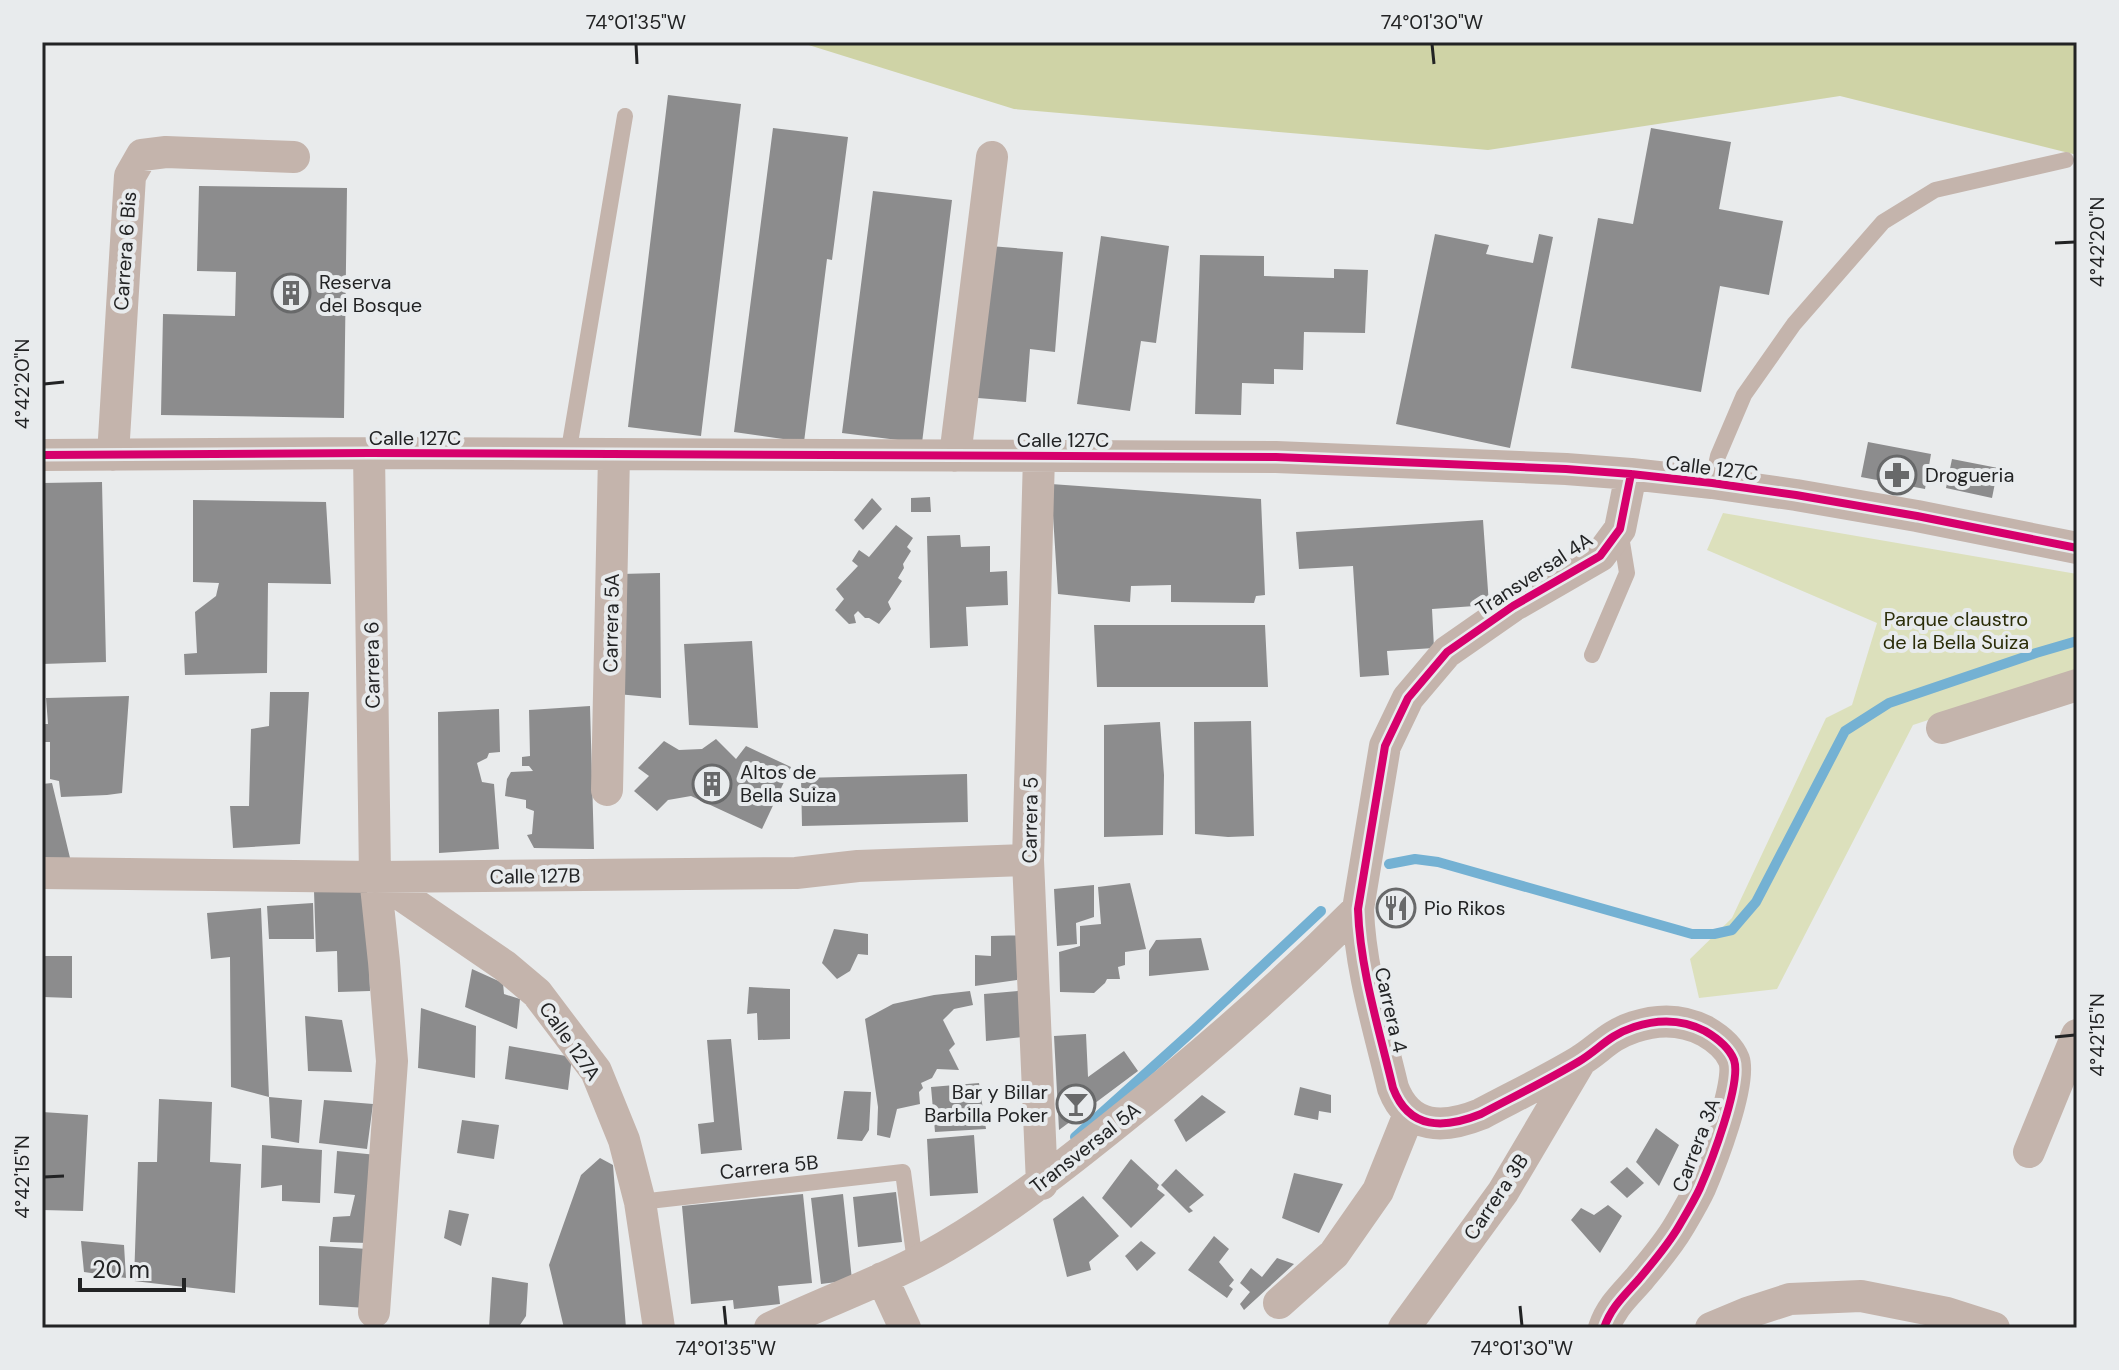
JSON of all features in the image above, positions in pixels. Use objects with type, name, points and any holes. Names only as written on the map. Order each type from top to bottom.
[{"type":"street","name":"Carrera 6 Bis","points":[[113,455],[130,176],[142,155],[166,152],[294,157]]},
{"type":"street","points":[[955,456],[992,157]]},
{"type":"street","name":"Calle 127C","points":[[42,455],[369,453],[1276,457],[1551,468],[1712,483],[1902,514],[2077,548]]},
{"type":"street","name":"Carrera 6","points":[[369,453],[375,877],[392,1061],[374,1312]]},
{"type":"street","name":"Carrera 5A","points":[[607,790],[614,455]]},
{"type":"street","name":"Carrera 5","points":[[1039,456],[1028,860],[1042,1184]]},
{"type":"street","name":"Transversal 4A","points":[[1358,909],[1385,746],[1408,698],[1447,652],[1513,606],[1600,556],[1620,529],[1631,474]]},
{"type":"street","points":[[1942,728],[2077,685]]},
{"type":"street","name":"Calle 127B","points":[[42,873],[375,877],[796,873],[858,866],[1028,860]]},
{"type":"street","name":"Calle 127A","points":[[375,877],[505,966],[537,993],[596,1071],[624,1140],[640,1202],[659,1328]]},
{"type":"street","name":"Carrera 4","points":[[1358,909],[1364,965],[1393,1088],[1398,1101],[1409,1114]]},
{"type":"street","name":"Transversal 5A","points":[[770,1328],[944,1247],[1042,1184],[1195,1061],[1298,969],[1358,909]]},
{"type":"street","name":"Carrera 3A","points":[[1581,1060],[1609,1037],[1656,1021],[1673,1021],[1690,1024],[1706,1032],[1725,1045],[1735,1062],[1736,1078],[1700,1189],[1659,1255],[1618,1300],[1604,1328]]},
{"type":"street","points":[[2029,1152],[2077,1035]]},
{"type":"street","points":[[1279,1303],[1334,1254],[1378,1191],[1409,1114],[1422,1122],[1466,1120],[1581,1060]]},
{"type":"street","name":"Carrera 3B","points":[[1404,1328],[1503,1192],[1581,1060]]},
{"type":"street","points":[[882,1278],[905,1328]]},
{"type":"street","points":[[1711,1328],[1790,1299],[1861,1296],[1947,1313],[1994,1328]]},
{"type":"lane","points":[[568,455],[625,116]]},
{"type":"lane","points":[[1712,483],[1718,456],[1744,395],[1794,324],[1883,222],[1935,190],[2066,160]]},
{"type":"lane","points":[[1592,655],[1627,573],[1620,529]]},
{"type":"lane","name":"Carrera 5B","points":[[640,1202],[903,1172],[915,1262]]},
{"type":"green space","points":[[799,42],[2077,42],[2077,155],[1840,96],[1488,150],[1014,109]]},
{"type":"green space","name":"Parque claustro de la Bella Suiza","points":[[1723,513],[2077,574],[2077,671],[1913,725],[1777,989],[1699,998],[1690,959],[1732,918],[1826,718],[1852,705],[1877,623],[1707,550]]},
{"type":"building","points":[[668,95],[741,104],[701,436],[628,427]]},
{"type":"building","points":[[773,128],[848,137],[832,260],[827,259],[804,442],[734,432]]},
{"type":"building","points":[[1651,128],[1731,142],[1719,209],[1783,221],[1769,295],[1720,286],[1701,392],[1571,368],[1598,218],[1633,224]]},
{"type":"building","name":"Reserva del Bosque","points":[[199,186],[347,188],[344,418],[161,415],[163,314],[235,316],[236,272],[197,271]]},
{"type":"building","points":[[873,191],[952,200],[922,443],[842,433]]},
{"type":"building","points":[[1435,234],[1489,245],[1486,254],[1533,263],[1539,234],[1553,237],[1510,448],[1396,424]]},
{"type":"building","points":[[1101,236],[1169,246],[1156,343],[1141,341],[1130,411],[1077,404]]},
{"type":"building","points":[[990,246],[1063,252],[1055,352],[1030,349],[1026,402],[978,398]]},
{"type":"building","points":[[1200,255],[1264,256],[1264,276],[1334,278],[1334,269],[1368,270],[1365,333],[1304,332],[1303,370],[1274,369],[1274,384],[1242,383],[1241,415],[1195,414]]},
{"type":"building","points":[[1868,442],[1931,454],[1925,489],[1861,477]]},
{"type":"building","points":[[1952,459],[1998,468],[1992,498],[1946,488]]},
{"type":"building","points":[[102,482],[106,662],[42,664],[42,483]]},
{"type":"building","points":[[1051,484],[1261,499],[1265,595],[1256,596],[1254,603],[1171,602],[1171,585],[1131,586],[1130,602],[1058,594]]},
{"type":"building","points":[[930,497],[931,512],[911,512],[911,498]]},
{"type":"building","points":[[872,498],[882,509],[863,530],[854,520]]},
{"type":"building","points":[[193,500],[326,502],[331,584],[268,583],[267,673],[185,675],[184,654],[197,653],[195,612],[216,596],[219,583],[193,582]]},
{"type":"building","points":[[1483,520],[1489,605],[1432,609],[1434,648],[1387,651],[1389,675],[1360,677],[1353,566],[1299,569],[1296,532]]},
{"type":"building","points":[[896,525],[913,538],[907,547],[911,551],[898,578],[902,581],[888,602],[891,609],[879,624],[858,611],[854,615],[856,623],[849,624],[835,610],[844,599],[836,589],[858,566],[852,561],[859,550],[869,557]]},
{"type":"building","points":[[960,535],[961,547],[990,546],[990,572],[1007,571],[1008,605],[966,607],[968,646],[930,648],[927,536]]},
{"type":"building","points":[[660,573],[661,698],[617,694],[621,574]]},
{"type":"building","points":[[1094,625],[1265,625],[1268,687],[1097,687]]},
{"type":"building","points":[[752,641],[758,728],[689,725],[684,644]]},
{"type":"building","points":[[270,692],[309,692],[300,844],[233,848],[230,806],[249,806],[251,729],[269,726]]},
{"type":"building","points":[[129,696],[122,793],[61,797],[59,781],[50,779],[50,742],[42,742],[42,724],[48,724],[46,698]]},
{"type":"building","points":[[590,706],[594,849],[534,848],[527,835],[532,834],[534,811],[526,808],[526,800],[505,796],[511,772],[533,771],[529,766],[522,766],[522,757],[530,756],[529,710]]},
{"type":"building","points":[[499,709],[500,752],[489,753],[487,758],[477,763],[482,782],[494,784],[499,849],[439,853],[438,712]]},
{"type":"building","points":[[1251,721],[1254,836],[1195,834],[1194,722]]},
{"type":"building","points":[[1160,722],[1164,775],[1163,835],[1104,837],[1104,725]]},
{"type":"building","name":"Altos de Bella Suiza","points":[[716,739],[736,759],[746,746],[791,767],[762,829],[691,796],[668,800],[657,811],[634,791],[649,776],[638,768],[664,741],[679,750],[702,749]]},
{"type":"building","points":[[967,774],[968,822],[802,826],[801,778]]},
{"type":"building","points":[[52,783],[71,862],[42,861],[42,784]]},
{"type":"building","points":[[1130,883],[1146,949],[1125,952],[1125,965],[1118,967],[1120,979],[1107,979],[1094,993],[1060,992],[1059,952],[1080,946],[1080,926],[1101,924],[1098,887]]},
{"type":"building","points":[[1094,885],[1094,917],[1076,923],[1077,944],[1057,946],[1054,889]]},
{"type":"building","points":[[367,889],[370,991],[338,992],[337,951],[316,952],[314,891]]},
{"type":"building","points":[[313,903],[314,939],[269,939],[267,906]]},
{"type":"building","points":[[261,908],[269,1097],[231,1087],[230,957],[211,959],[207,913]]},
{"type":"building","points":[[834,929],[868,934],[868,955],[858,954],[850,971],[837,979],[822,963]]},
{"type":"building","points":[[1026,935],[1017,980],[975,986],[975,955],[991,956],[991,936]]},
{"type":"building","points":[[1201,938],[1209,970],[1149,976],[1149,951],[1156,940]]},
{"type":"building","points":[[45,956],[72,956],[72,998],[43,997]]},
{"type":"building","points":[[472,969],[503,983],[504,994],[520,999],[517,1029],[465,1007]]},
{"type":"building","points":[[749,987],[790,989],[790,1039],[758,1040],[757,1013],[747,1014]]},
{"type":"building","points":[[1028,990],[1031,1036],[986,1041],[984,994]]},
{"type":"building","points":[[970,991],[973,1005],[954,1009],[943,1020],[955,1044],[949,1050],[959,1070],[937,1069],[932,1078],[921,1083],[920,1104],[897,1109],[890,1138],[877,1135],[878,1107],[865,1019],[893,1004]]},
{"type":"building","points":[[421,1008],[476,1026],[475,1078],[418,1068]]},
{"type":"building","points":[[305,1016],[342,1020],[352,1072],[308,1071]]},
{"type":"building","name":"Bar y Billar Barbilla Poker","points":[[1086,1034],[1088,1077],[1124,1051],[1138,1071],[1059,1130],[1054,1036]]},
{"type":"building","points":[[731,1039],[742,1150],[701,1154],[698,1124],[714,1122],[707,1040]]},
{"type":"building","points":[[509,1046],[572,1057],[568,1090],[505,1079]]},
{"type":"building","points":[[979,1083],[986,1129],[935,1132],[931,1087]]},
{"type":"building","points":[[1300,1087],[1331,1095],[1331,1113],[1319,1111],[1318,1120],[1294,1115]]},
{"type":"building","points":[[844,1091],[871,1092],[869,1130],[862,1141],[837,1139]]},
{"type":"building","points":[[1202,1095],[1226,1112],[1186,1142],[1174,1120]]},
{"type":"building","points":[[269,1097],[302,1100],[299,1143],[271,1138]]},
{"type":"building","points":[[159,1099],[212,1102],[210,1162],[241,1164],[235,1293],[134,1281],[138,1162],[157,1162]]},
{"type":"building","points":[[324,1100],[373,1104],[367,1149],[319,1143]]},
{"type":"building","points":[[42,1112],[88,1115],[83,1211],[42,1210]]},
{"type":"building","points":[[462,1120],[499,1125],[494,1159],[457,1153]]},
{"type":"building","points":[[1656,1128],[1679,1145],[1659,1186],[1636,1162]]},
{"type":"building","points":[[974,1135],[978,1193],[930,1196],[927,1139]]},
{"type":"building","points":[[262,1145],[322,1150],[320,1203],[282,1201],[282,1185],[261,1188]]},
{"type":"building","points":[[337,1151],[377,1155],[369,1243],[330,1242],[333,1217],[350,1216],[355,1195],[334,1193]]},
{"type":"building","points":[[600,1158],[613,1165],[626,1328],[564,1328],[549,1265],[581,1175]]},
{"type":"building","points":[[1131,1159],[1159,1185],[1157,1189],[1165,1195],[1131,1228],[1102,1198]]},
{"type":"building","points":[[1627,1167],[1644,1183],[1627,1198],[1610,1182]]},
{"type":"building","points":[[1176,1169],[1204,1195],[1189,1207],[1193,1211],[1189,1213],[1161,1185]]},
{"type":"building","points":[[1294,1173],[1343,1184],[1319,1233],[1282,1218]]},
{"type":"building","points":[[896,1192],[902,1242],[858,1247],[853,1197]]},
{"type":"building","points":[[803,1194],[812,1283],[778,1286],[780,1304],[734,1309],[733,1300],[691,1304],[682,1206]]},
{"type":"building","points":[[843,1194],[852,1280],[821,1284],[811,1198]]},
{"type":"building","points":[[1083,1196],[1119,1236],[1089,1262],[1091,1270],[1067,1277],[1053,1219]]},
{"type":"building","points":[[1608,1205],[1622,1216],[1600,1253],[1571,1220],[1581,1208],[1594,1215]]},
{"type":"building","points":[[449,1210],[469,1214],[461,1246],[444,1238]]},
{"type":"building","points":[[1214,1236],[1229,1249],[1219,1262],[1234,1280],[1229,1286],[1233,1289],[1227,1298],[1188,1270]]},
{"type":"building","points":[[81,1241],[124,1245],[126,1278],[84,1272]]},
{"type":"building","points":[[1141,1241],[1156,1253],[1137,1271],[1125,1256]]},
{"type":"building","points":[[319,1246],[368,1249],[367,1308],[319,1305]]},
{"type":"building","points":[[1277,1258],[1294,1264],[1244,1310],[1240,1304],[1250,1292],[1240,1283],[1251,1268],[1262,1277]]},
{"type":"building","points":[[492,1277],[528,1283],[526,1316],[518,1328],[489,1328]]},
{"type":"waterway","points":[[1389,864],[1415,859],[1438,862],[1692,934],[1732,930],[1756,902],[1845,731],[1889,703],[2077,641]]},
{"type":"waterway","points":[[1075,1137],[1321,911]]},
{"type":"cycle path","points":[[42,455],[369,453],[1276,457],[1566,469],[1712,483],[1796,495],[2077,548]]},
{"type":"cycle path","points":[[1604,1328],[1614,1307],[1670,1240],[1700,1188],[1729,1105],[1735,1071],[1732,1055],[1718,1040],[1696,1027],[1679,1022],[1652,1023],[1617,1034],[1578,1062],[1481,1114],[1454,1122],[1418,1119],[1408,1112],[1393,1088],[1366,976],[1358,909],[1385,746],[1408,698],[1447,652],[1513,606],[1600,556],[1620,529],[1631,474]]},
{"type":"place","name":"Reserva del Bosque","points":[[291,293]]},
{"type":"place","name":"Drogueria","points":[[1897,475]]},
{"type":"place","name":"Altos de Bella Suiza","points":[[712,784]]},
{"type":"place","name":"Pio Rikos","points":[[1396,908]]},
{"type":"place","name":"Bar y Billar Barbilla Poker","points":[[1076,1104]]}]
